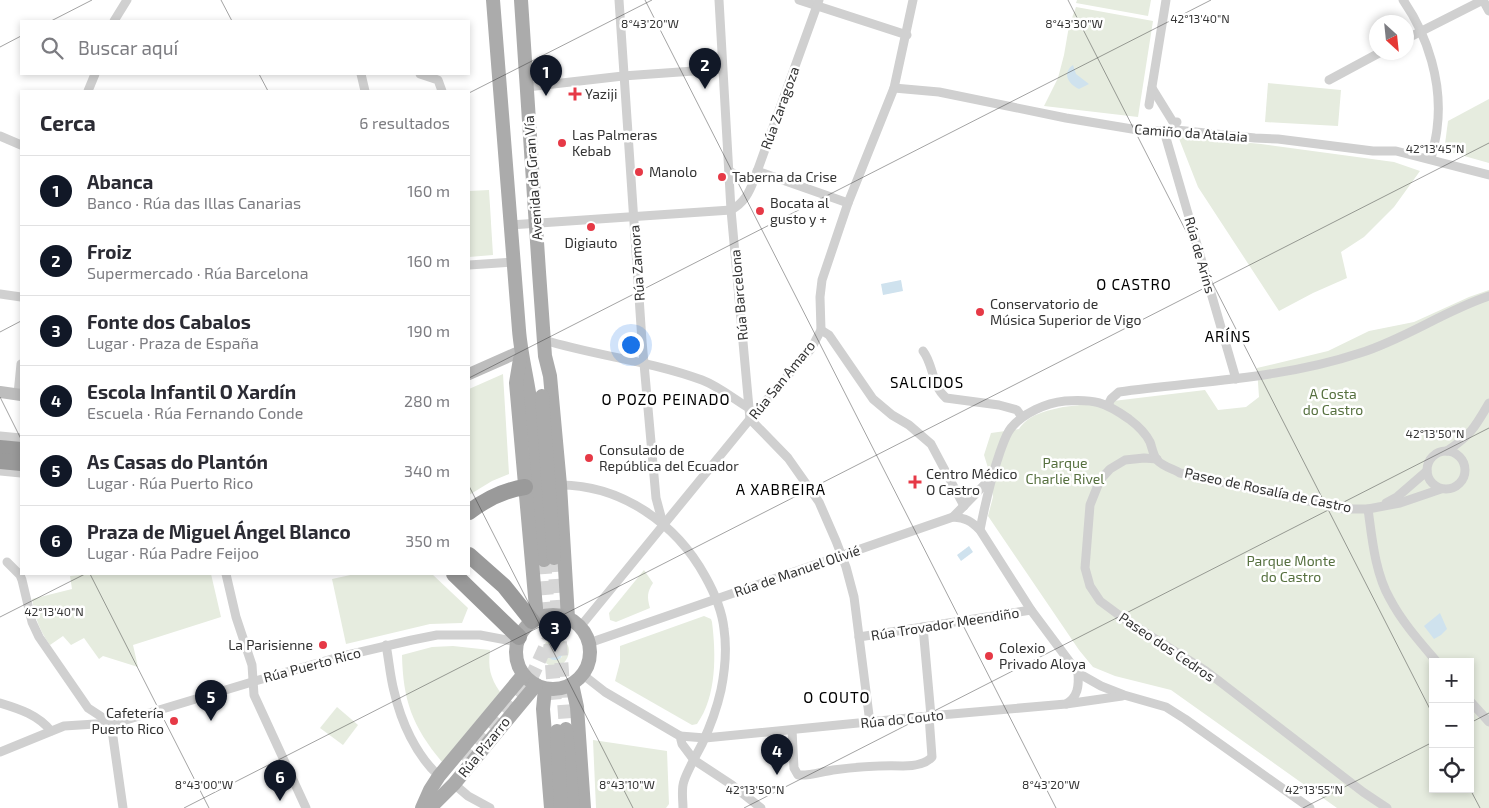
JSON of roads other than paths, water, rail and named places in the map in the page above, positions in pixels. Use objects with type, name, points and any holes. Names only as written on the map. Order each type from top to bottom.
[{"type":"highway","points":[[0,448],[20,450]]},
{"type":"highway","points":[[0,461],[20,463]]},
{"type":"highway","points":[[470,511],[487,500],[516,488],[526,487]]},
{"type":"highway","points":[[470,556],[504,586],[535,620]]},
{"type":"highway","points":[[455,575],[518,639]]},
{"type":"main road","name":"Avenida da Gran Vía","points":[[493,0],[521,351],[528,381],[549,559],[541,377],[545,356]]},
{"type":"main road","name":"Avenida da Gran Vía","points":[[521,0],[545,356],[550,376],[560,485],[568,618]]},
{"type":"main road","name":"Avenida da Gran Vía","points":[[521,351],[516,383],[526,487],[535,620]]},
{"type":"main road","points":[[552,615],[568,618],[580,627],[589,643],[588,665],[577,679],[554,689],[540,687],[523,675],[516,659],[518,639],[525,628],[535,620],[552,615]]},
{"type":"main road","name":"Rúa Pizarro","points":[[426,804],[430,790],[440,776],[523,675]]},
{"type":"main road","points":[[577,679],[577,707],[584,808]]},
{"type":"main road","points":[[540,687],[551,808]]},
{"type":"main road","name":"Rúa Pizarro","points":[[426,804],[454,784],[540,687]]},
{"type":"main road","points":[[561,808],[561,730],[573,808]]},
{"type":"main road","name":"Rúa Pizarro","points":[[426,804],[462,760]]},
{"type":"street","points":[[115,20],[127,0]]},
{"type":"street","name":"Rúa Zamora","points":[[618,0],[656,498],[664,524]]},
{"type":"street","name":"Rúa Barcelona","points":[[719,0],[731,210],[750,419]]},
{"type":"street","points":[[799,0],[818,3],[906,35]]},
{"type":"street","name":"Rúa San Amaro","points":[[580,627],[750,419],[811,349],[821,330],[820,297],[822,280],[848,203],[894,88],[913,0]]},
{"type":"street","points":[[1149,105],[1166,0]]},
{"type":"street","points":[[1403,0],[1421,32],[1429,53],[1438,99],[1437,128],[1431,160]]},
{"type":"street","points":[[1414,35],[1483,0],[1489,11]]},
{"type":"street","name":"Rúa Zaragoza","points":[[731,210],[740,205],[748,194],[818,3]]},
{"type":"street","points":[[1329,80],[1369,59]]},
{"type":"street","points":[[526,87],[623,76],[722,69]]},
{"type":"street","points":[[88,90],[95,75]]},
{"type":"street","points":[[361,75],[365,90]]},
{"type":"street","points":[[423,75],[438,80],[442,90]]},
{"type":"street","name":"Camiño da Atalaia","points":[[894,88],[939,92],[1066,118],[1144,131],[1176,130],[1237,137],[1278,138],[1372,151],[1396,151],[1489,175]]},
{"type":"street","points":[[1152,88],[1173,122],[1177,122]]},
{"type":"street","name":"Rúa de Aríns","points":[[1164,131],[1236,378]]},
{"type":"street","points":[[0,136],[20,145]]},
{"type":"street","points":[[729,171],[740,178],[755,175],[848,203]]},
{"type":"street","points":[[510,225],[731,210]]},
{"type":"street","points":[[470,266],[513,262]]},
{"type":"street","points":[[0,294],[20,297]]},
{"type":"street","points":[[1156,460],[1150,442],[1142,430],[1108,405],[1111,399],[1119,392],[1309,367],[1360,353],[1401,337],[1465,305],[1489,296]]},
{"type":"street","points":[[821,330],[829,335],[873,399],[892,415],[909,425],[931,444],[964,506]]},
{"type":"street","points":[[544,340],[645,363],[704,381],[749,408]]},
{"type":"street","points":[[470,374],[521,351]]},
{"type":"street","points":[[922,351],[929,358],[939,392],[946,398],[999,405],[1018,410],[1022,417]]},
{"type":"street","points":[[0,392],[20,394]]},
{"type":"street","name":"Rúa de Manuel Olivié","points":[[980,530],[992,476],[1010,428],[1022,417],[1043,407],[1060,402],[1082,400],[1096,401],[1108,405]]},
{"type":"street","points":[[1447,451],[1459,456],[1465,471],[1462,481],[1458,485],[1448,489],[1441,489],[1431,482],[1427,466],[1437,454],[1447,451],[1471,433],[1489,403]]},
{"type":"street","points":[[750,419],[788,458],[819,502],[842,556],[854,597],[870,723]]},
{"type":"street","points":[[0,436],[20,438]]},
{"type":"street","name":"Paseo dos Cedros","points":[[1156,460],[1144,458],[1125,460],[1110,469],[1100,480],[1090,505],[1085,568],[1090,586],[1100,601],[1127,621],[1206,671],[1362,792],[1386,808]]},
{"type":"street","name":"Paseo de Rosalía de Castro","points":[[1156,460],[1180,473],[1344,509],[1368,509],[1400,503],[1441,489]]},
{"type":"street","points":[[0,471],[20,473]]},
{"type":"street","name":"Paseo de Rosalía de Castro","points":[[1382,506],[1397,497],[1427,471]]},
{"type":"street","name":"Rúa de Manuel Olivié","points":[[589,643],[953,517],[992,476]]},
{"type":"street","points":[[560,485],[586,488],[624,499],[664,524],[684,543],[694,556],[716,599],[724,627],[725,667],[719,698],[705,738],[683,783],[683,808]]},
{"type":"street","name":"Paseo de Rosalía de Castro","points":[[1368,509],[1380,574],[1389,599],[1434,658]]},
{"type":"street","points":[[953,517],[964,518],[972,522],[980,530],[1031,610],[1078,673],[1101,686],[1166,708],[1185,719],[1310,808]]},
{"type":"street","points":[[6,562],[20,574]]},
{"type":"street","points":[[20,575],[32,622],[39,637],[88,708],[111,723],[123,808]]},
{"type":"street","points":[[226,575],[236,617],[252,665],[252,682],[255,698],[306,808]]},
{"type":"street","name":"Rúa Trovador Meendiño","points":[[859,638],[1031,610]]},
{"type":"street","points":[[792,730],[794,768],[798,775],[807,776],[872,765],[910,766],[928,761],[932,757],[924,628]]},
{"type":"street","name":"Rúa Puerto Rico","points":[[0,752],[64,726],[111,723],[386,645],[437,635],[480,635],[518,639]]},
{"type":"street","points":[[386,645],[394,691],[401,714],[415,746],[430,767],[440,776]]},
{"type":"street","points":[[1066,704],[1071,701],[1078,689],[1078,673]]},
{"type":"street","points":[[577,679],[605,692],[680,736],[682,744],[694,760],[732,785],[761,808]]},
{"type":"street","name":"Rúa do Couto","points":[[680,736],[705,738],[870,723],[1066,704],[1124,695]]},
{"type":"street","points":[[0,703],[33,714],[44,722],[51,731]]},
{"type":"street","points":[[1473,703],[1489,722]]},
{"type":"street","points":[[454,784],[468,796],[490,808]]},
{"type":"water","points":[[1073,65],[1076,74],[1089,84],[1079,89],[1069,81],[1068,71]]},
{"type":"water","points":[[901,280],[903,291],[883,295],[881,284]]},
{"type":"water","points":[[969,546],[973,552],[961,561],[957,555]]},
{"type":"water","points":[[1440,613],[1447,629],[1434,639],[1424,626]]},
{"type":"water","points":[[555,644],[561,646],[563,652],[561,658],[555,660],[549,658],[547,652],[549,646]]},
{"type":"tunnel","points":[[554,558],[566,729]]},
{"type":"tunnel","points":[[544,560],[555,704]]},
{"type":"tunnel","points":[[462,760],[532,676],[549,639]]},
{"type":"place","name":"Froiz","points":[[705,89]]},
{"type":"place","name":"Yaziji","points":[[575,94]]},
{"type":"place","name":"Abanca","points":[[546,96]]},
{"type":"place","name":"Las Palmeras Kebab","points":[[562,143]]},
{"type":"place","name":"Manolo","points":[[639,172]]},
{"type":"place","name":"Taberna da Crise","points":[[722,177]]},
{"type":"place","name":"Bocata al gusto y +","points":[[760,211]]},
{"type":"place","name":"Digiauto","points":[[591,227]]},
{"type":"place","name":"Conservatorio de Música Superior de Vigo","points":[[980,312]]},
{"type":"place","name":"Consulado de República del Ecuador","points":[[589,458]]},
{"type":"place","name":"Centro Médico O Castro","points":[[915,482]]},
{"type":"place","name":"La Parisienne","points":[[323,645]]},
{"type":"place","name":"Fonte dos Cabalos","points":[[555,652]]},
{"type":"place","name":"Colexio Privado Aloya","points":[[989,656]]},
{"type":"place","name":"Cafetería Puerto Rico","points":[[174,721]]},
{"type":"place","name":"As Casas do Plantón","points":[[211,721]]},
{"type":"place","name":"Escola Infantil O Xardín","points":[[777,775]]},
{"type":"place","name":"Praza de Miguel Ángel Blanco","points":[[280,801]]},
{"type":"district","name":"O CASTRO","points":[[1134,285]]},
{"type":"district","name":"ARÍNS","points":[[1228,337]]},
{"type":"district","name":"SALCIDOS","points":[[927,383]]},
{"type":"district","name":"O POZO PEINADO","points":[[666,400]]},
{"type":"district","name":"A XABREIRA","points":[[781,490]]},
{"type":"district","name":"O COUTO","points":[[837,698]]},
{"type":"park label","name":"A Costa do Castro","points":[[1333,402]]},
{"type":"park label","name":"Parque Charlie Rivel","points":[[1065,472]]},
{"type":"park label","name":"Parque Monte do Castro","points":[[1291,570]]}]
